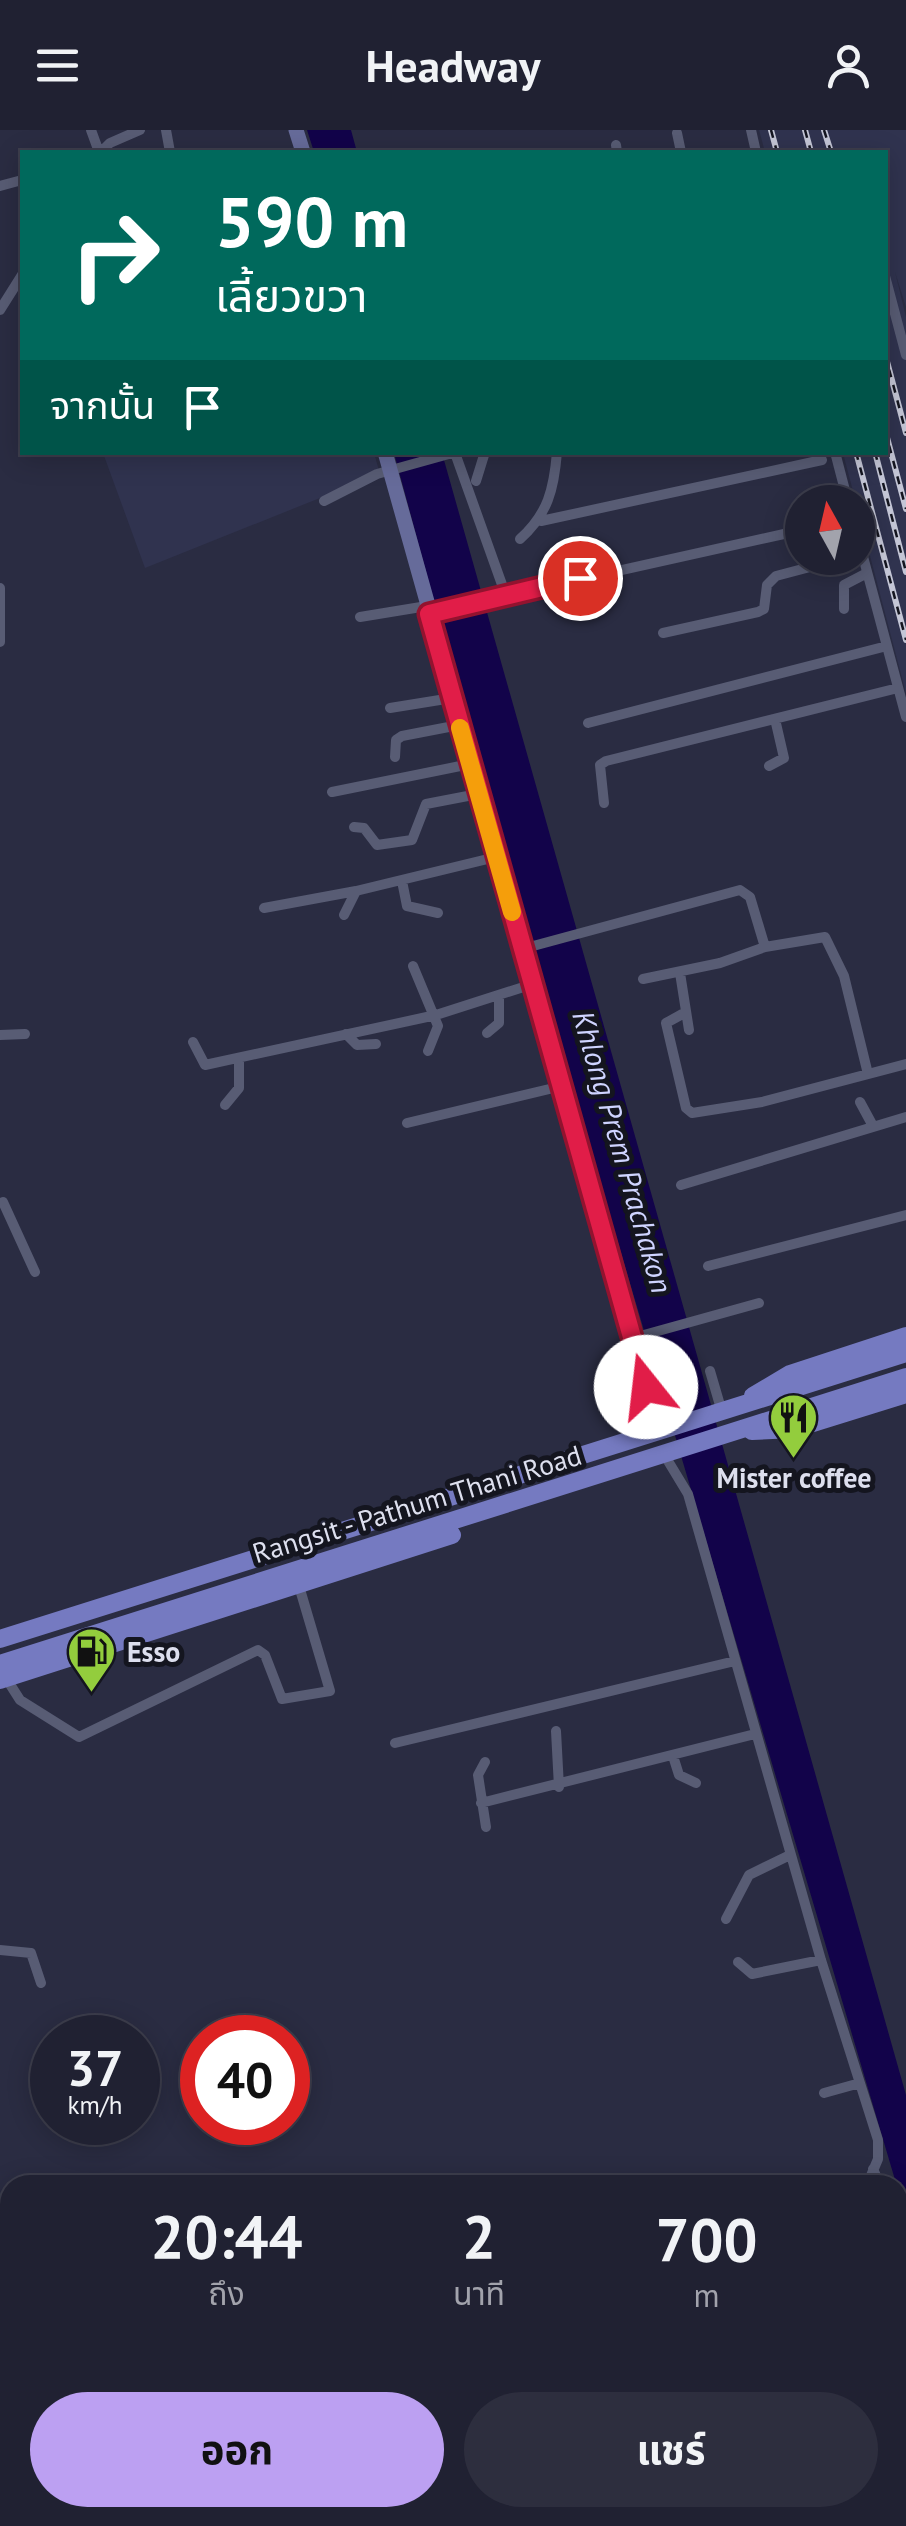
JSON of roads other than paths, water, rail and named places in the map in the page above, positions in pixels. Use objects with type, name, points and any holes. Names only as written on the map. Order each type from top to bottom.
[{"type":"main road","points":[[725,1411],[790,1374],[906,1336]]},
{"type":"main road","name":"Rangsit - Pathum Thani Road","points":[[0,1639],[906,1353]]},
{"type":"main road","name":"Rangsit - Pathum Thani Road","points":[[2,1674],[906,1377]]},
{"type":"main road","points":[[746,1430],[780,1432],[906,1394]]},
{"type":"main road","points":[[2,1674],[299,1586],[483,1524],[524,1501]]},
{"type":"street","points":[[102,150],[140,130]]},
{"type":"street","points":[[677,133],[681,150]]},
{"type":"street","points":[[0,310],[20,278]]},
{"type":"street","points":[[888,287],[906,356]]},
{"type":"street","points":[[387,455],[394,468],[478,794],[664,1430]]},
{"type":"street","points":[[324,500],[394,468],[447,455]]},
{"type":"street","points":[[456,455],[501,594]]},
{"type":"street","points":[[476,480],[481,455]]},
{"type":"street","points":[[520,539],[541,520],[554,486],[557,455]]},
{"type":"street","points":[[792,455],[795,466]]},
{"type":"street","points":[[836,455],[844,485]]},
{"type":"street","points":[[541,520],[822,460]]},
{"type":"street","points":[[360,617],[430,611],[785,534]]},
{"type":"street","points":[[663,633],[758,612],[764,609],[767,586],[776,576],[785,574]]},
{"type":"street","points":[[844,610],[844,585],[865,575]]},
{"type":"street","points":[[867,575],[906,717]]},
{"type":"street","points":[[0,588],[0,642]]},
{"type":"street","points":[[588,722],[887,646]]},
{"type":"street","points":[[604,803],[600,765],[606,761],[898,688]]},
{"type":"street","points":[[390,708],[452,698]]},
{"type":"street","points":[[770,766],[784,758],[775,719]]},
{"type":"street","points":[[395,758],[396,740],[402,736],[459,725]]},
{"type":"street","points":[[332,792],[470,764]]},
{"type":"street","points":[[354,827],[364,828],[377,844],[412,840],[426,804],[478,794]]},
{"type":"street","points":[[264,908],[402,881],[496,857]]},
{"type":"street","points":[[402,881],[407,906],[438,913]]},
{"type":"street","points":[[525,949],[740,890],[750,898],[765,947]]},
{"type":"street","points":[[344,915],[354,904],[356,891]]},
{"type":"street","points":[[643,979],[680,973],[765,947],[825,937],[844,976],[868,1074]]},
{"type":"street","points":[[413,966],[436,1015],[438,1032],[428,1051]]},
{"type":"street","points":[[680,973],[689,1030]]},
{"type":"street","points":[[193,1042],[202,1064],[240,1058],[436,1015],[533,984]]},
{"type":"street","points":[[487,1034],[499,1023],[499,996]]},
{"type":"street","points":[[686,1012],[666,1023],[686,1108],[692,1113],[762,1102],[906,1064]]},
{"type":"street","points":[[0,1035],[24,1034]]},
{"type":"street","points":[[346,1034],[357,1045],[376,1044]]},
{"type":"street","points":[[225,1105],[238,1088],[240,1058]]},
{"type":"street","points":[[407,1122],[562,1086]]},
{"type":"street","points":[[860,1102],[873,1126]]},
{"type":"street","points":[[681,1185],[906,1118]]},
{"type":"street","points":[[1,1202],[35,1272]]},
{"type":"street","points":[[708,1266],[906,1215]]},
{"type":"street","points":[[635,1338],[759,1302]]},
{"type":"street","points":[[710,1371],[725,1411]]},
{"type":"street","points":[[670,1454],[688,1494],[790,1856],[878,2140],[871,2175]]},
{"type":"street","points":[[2,1674],[20,1700],[79,1737],[258,1650],[265,1655],[282,1699],[330,1691],[299,1586]]},
{"type":"street","points":[[395,1744],[735,1661]]},
{"type":"street","points":[[556,1731],[559,1786]]},
{"type":"street","points":[[481,1803],[755,1734]]},
{"type":"street","points":[[673,1756],[679,1776],[696,1784]]},
{"type":"street","points":[[485,1762],[478,1775],[486,1827]]},
{"type":"street","points":[[726,1918],[749,1875],[790,1856]]},
{"type":"street","points":[[0,1950],[31,1953],[41,1983]]},
{"type":"street","points":[[738,1962],[752,1974],[821,1960]]},
{"type":"street","points":[[824,2094],[860,2083]]},
{"type":"street","points":[[874,2169],[876,2175]]},
{"type":"water","points":[[307,130],[351,130],[356,150],[313,150]]},
{"type":"water","name":"Khlong Prem Prachakon","points":[[395,455],[443,455],[906,2095],[906,2175],[894,2175],[494,823]]},
{"type":"railway","points":[[771,130],[776,150]]},
{"type":"railway","points":[[805,130],[810,150]]},
{"type":"railway","points":[[824,130],[830,150]]},
{"type":"railway","points":[[888,365],[906,433]]},
{"type":"railway","points":[[888,441],[906,509]]},
{"type":"railway","points":[[857,455],[906,640]]},
{"type":"railway","points":[[876,455],[906,572]]},
{"type":"place","name":"Mister coffee","points":[[794,1460]]},
{"type":"place","name":"Esso","points":[[92,1694]]}]
